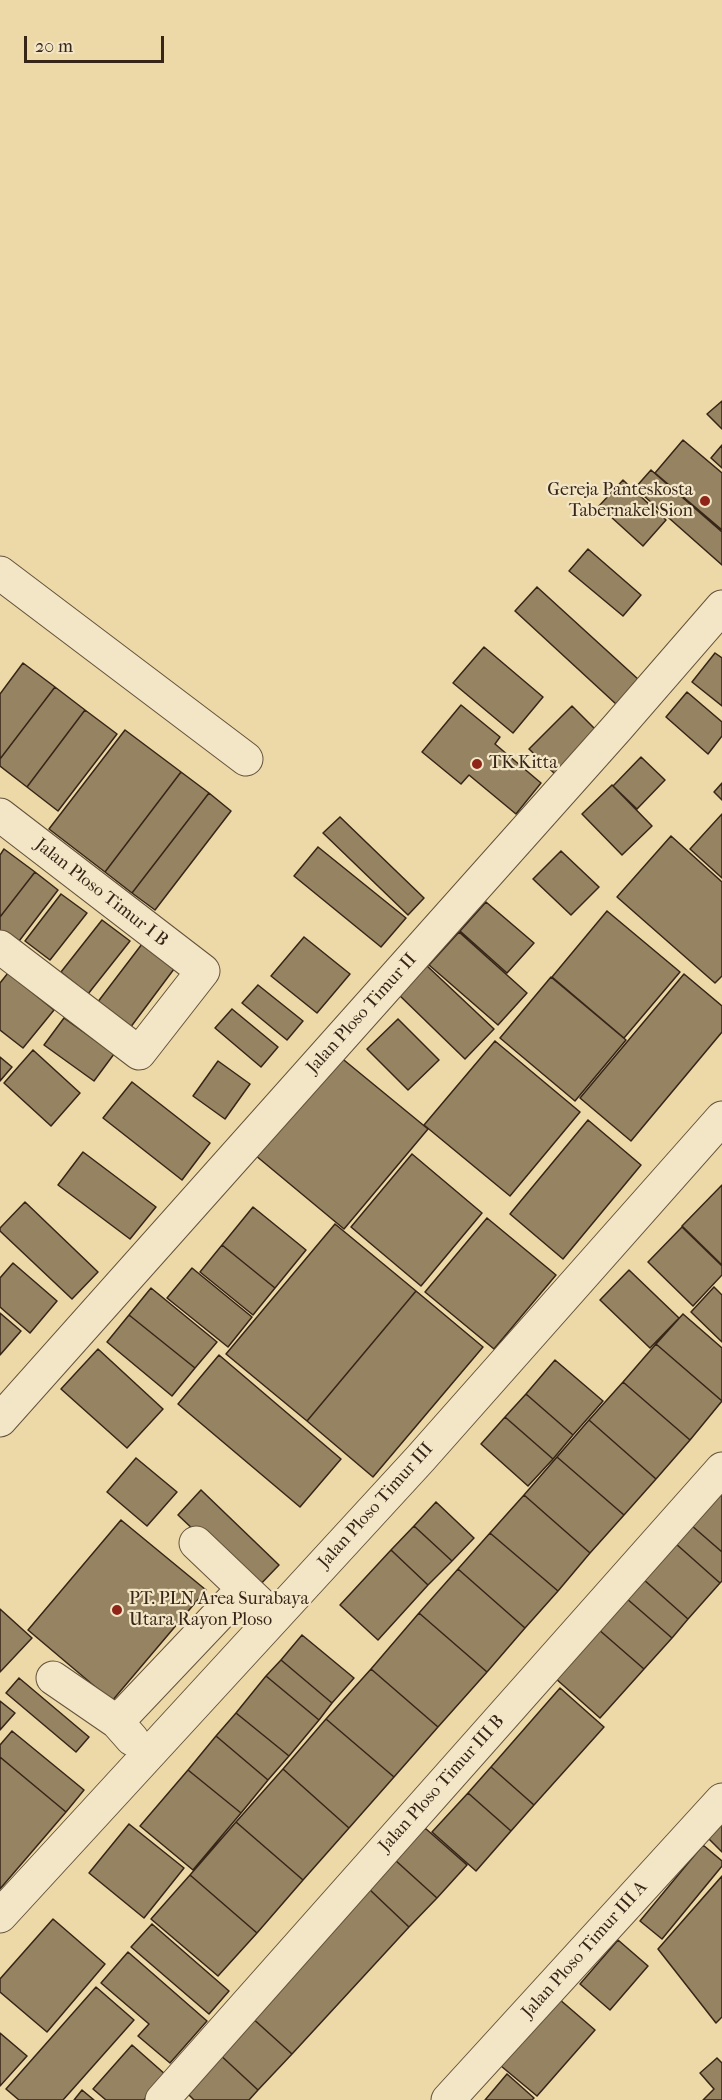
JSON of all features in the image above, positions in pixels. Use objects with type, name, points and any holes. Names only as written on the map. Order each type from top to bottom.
[{"type":"street","points":[[0,573],[246,759]]},
{"type":"street","name":"Jalan Ploso Timur II","points":[[0,1420],[610,737],[722,607]]},
{"type":"street","name":"Jalan Ploso Timur I B","points":[[0,816],[203,972],[139,1053],[0,947]]},
{"type":"street","name":"Jalan Ploso Timur III","points":[[0,1916],[420,1459],[722,1118]]},
{"type":"street","name":"Jalan Ploso Timur III B","points":[[162,2100],[722,1469]]},
{"type":"street","points":[[196,1543],[274,1618]]},
{"type":"street","points":[[117,1722],[243,1589]]},
{"type":"street","points":[[53,1678],[117,1722],[149,1754]]},
{"type":"street","name":"Jalan Ploso Timur III A","points":[[448,2100],[722,1800]]},
{"type":"building","points":[[722,401],[722,429],[707,414]]},
{"type":"building","name":"Gereja Panteskosta Tabernakel Sion","points":[[683,440],[722,473],[722,530],[655,473]]},
{"type":"building","points":[[722,445],[722,468],[711,458]]},
{"type":"building","points":[[651,470],[722,532],[722,565],[635,488]]},
{"type":"building","points":[[623,480],[666,520],[643,546],[599,506]]},
{"type":"building","points":[[588,549],[641,595],[623,616],[569,571]]},
{"type":"building","points":[[537,587],[639,680],[616,704],[515,611]]},
{"type":"building","points":[[484,647],[543,697],[513,733],[453,683]]},
{"type":"building","points":[[715,653],[722,658],[722,706],[692,682]]},
{"type":"building","points":[[23,663],[55,687],[0,759],[0,694]]},
{"type":"building","points":[[55,687],[85,710],[27,787],[0,766],[0,759]]},
{"type":"building","points":[[687,692],[722,722],[722,736],[708,754],[666,717]]},
{"type":"building","name":"TK Kitta","points":[[461,705],[500,737],[495,744],[541,783],[516,814],[469,775],[461,784],[422,752]]},
{"type":"building","points":[[572,706],[597,731],[555,774],[529,749]]},
{"type":"building","points":[[85,710],[117,734],[58,811],[27,787]]},
{"type":"building","points":[[125,730],[181,772],[105,872],[49,829]]},
{"type":"building","points":[[641,757],[665,780],[637,809],[613,786]]},
{"type":"building","points":[[181,772],[209,793],[132,893],[105,872]]},
{"type":"building","points":[[722,783],[722,800],[714,792]]},
{"type":"building","points":[[612,785],[652,826],[622,855],[582,814]]},
{"type":"building","points":[[209,793],[231,811],[155,910],[132,893]]},
{"type":"building","points":[[722,814],[722,878],[690,849]]},
{"type":"building","points":[[340,817],[424,898],[408,915],[323,833]]},
{"type":"building","points":[[671,836],[722,882],[722,976],[715,983],[617,897]]},
{"type":"building","points":[[318,847],[406,918],[381,947],[294,876]]},
{"type":"building","points":[[4,849],[35,872],[0,917],[0,855]]},
{"type":"building","points":[[561,851],[599,887],[571,915],[533,879]]},
{"type":"building","points":[[35,872],[58,890],[13,949],[0,939],[0,917]]},
{"type":"building","points":[[61,894],[87,913],[50,960],[25,941]]},
{"type":"building","points":[[486,902],[534,943],[507,973],[460,931]]},
{"type":"building","points":[[607,911],[680,972],[624,1038],[552,977]]},
{"type":"building","points":[[102,920],[130,941],[88,994],[61,972]]},
{"type":"building","points":[[459,932],[527,993],[498,1025],[429,965]]},
{"type":"building","points":[[304,937],[350,974],[317,1013],[271,976]]},
{"type":"building","points":[[142,944],[174,969],[130,1028],[97,1003]]},
{"type":"building","points":[[425,964],[494,1029],[465,1059],[397,993]]},
{"type":"building","points":[[8,973],[54,1010],[23,1048],[0,1030],[0,983]]},
{"type":"building","points":[[684,974],[722,1006],[722,1032],[631,1141],[580,1098]]},
{"type":"building","points":[[551,977],[626,1040],[575,1101],[500,1038]]},
{"type":"building","points":[[258,985],[303,1021],[287,1040],[242,1003]]},
{"type":"building","points":[[232,1009],[278,1047],[261,1067],[215,1028]]},
{"type":"building","points":[[64,1018],[114,1054],[94,1081],[44,1045]]},
{"type":"building","points":[[398,1019],[439,1060],[408,1090],[367,1049]]},
{"type":"building","points":[[495,1041],[580,1112],[510,1196],[424,1125]]},
{"type":"building","points":[[33,1050],[80,1093],[51,1126],[4,1083]]},
{"type":"building","points":[[339,1056],[428,1129],[344,1229],[255,1155]]},
{"type":"building","points":[[0,1057],[12,1067],[0,1081]]},
{"type":"building","points":[[218,1061],[250,1084],[225,1119],[193,1096]]},
{"type":"building","points":[[132,1082],[210,1143],[182,1180],[103,1118]]},
{"type":"building","points":[[588,1120],[641,1165],[563,1259],[510,1214]]},
{"type":"building","points":[[83,1152],[156,1207],[130,1239],[58,1185]]},
{"type":"building","points":[[412,1154],[482,1213],[421,1286],[351,1227]]},
{"type":"building","points":[[722,1185],[722,1265],[682,1226]]},
{"type":"building","points":[[25,1202],[98,1272],[72,1299],[0,1231],[0,1228]]},
{"type":"building","points":[[253,1207],[306,1250],[275,1288],[222,1245]]},
{"type":"building","points":[[487,1218],[556,1275],[494,1349],[425,1292]]},
{"type":"building","points":[[335,1224],[416,1291],[307,1421],[226,1354]]},
{"type":"building","points":[[682,1227],[722,1266],[722,1275],[693,1306],[648,1262]]},
{"type":"building","points":[[222,1245],[275,1288],[253,1315],[200,1272]]},
{"type":"building","points":[[13,1263],[57,1301],[30,1333],[0,1307],[0,1278]]},
{"type":"building","points":[[192,1268],[252,1317],[228,1347],[167,1298]]},
{"type":"building","points":[[629,1270],[679,1318],[650,1348],[600,1300]]},
{"type":"building","points":[[714,1287],[722,1295],[722,1342],[691,1312]]},
{"type":"building","points":[[151,1288],[217,1342],[195,1368],[129,1315]]},
{"type":"building","points":[[416,1291],[483,1347],[373,1477],[307,1421]]},
{"type":"building","points":[[0,1313],[21,1331],[0,1355]]},
{"type":"building","points":[[683,1314],[722,1348],[722,1401],[656,1344]]},
{"type":"building","points":[[129,1315],[195,1368],[172,1396],[107,1342]]},
{"type":"building","points":[[656,1344],[722,1401],[690,1440],[623,1382]]},
{"type":"building","points":[[98,1349],[163,1409],[127,1448],[61,1389]]},
{"type":"building","points":[[219,1355],[341,1459],[300,1507],[178,1404]]},
{"type":"building","points":[[555,1360],[603,1401],[573,1435],[526,1394]]},
{"type":"building","points":[[623,1382],[690,1440],[656,1479],[589,1420]]},
{"type":"building","points":[[526,1394],[573,1435],[553,1459],[505,1417]]},
{"type":"building","points":[[505,1417],[553,1459],[528,1486],[481,1444]]},
{"type":"building","points":[[589,1420],[656,1479],[624,1515],[557,1457]]},
{"type":"building","points":[[557,1457],[624,1515],[590,1553],[524,1495]]},
{"type":"building","points":[[136,1458],[177,1492],[147,1526],[107,1492]]},
{"type":"building","points":[[201,1490],[279,1565],[256,1589],[178,1515]]},
{"type":"building","points":[[722,1490],[722,1552],[691,1525]]},
{"type":"building","points":[[524,1495],[590,1553],[558,1591],[490,1533]]},
{"type":"building","points":[[436,1502],[474,1538],[452,1561],[414,1526]]},
{"type":"building","name":"PT. PLN Area Surabaya Utara Rayon Ploso","points":[[121,1520],[206,1590],[112,1701],[28,1630]]},
{"type":"building","points":[[691,1525],[722,1552],[722,1581],[720,1583],[675,1543]]},
{"type":"building","points":[[414,1526],[452,1561],[428,1585],[391,1550]]},
{"type":"building","points":[[490,1533],[558,1591],[525,1628],[458,1569]]},
{"type":"building","points":[[675,1543],[720,1583],[688,1619],[643,1579]]},
{"type":"building","points":[[391,1550],[428,1585],[378,1640],[340,1605]]},
{"type":"building","points":[[458,1569],[525,1628],[487,1672],[419,1613]]},
{"type":"building","points":[[643,1579],[688,1619],[672,1638],[626,1598]]},
{"type":"building","points":[[626,1598],[672,1638],[644,1669],[598,1629]]},
{"type":"building","points":[[0,1609],[32,1638],[0,1672]]},
{"type":"building","points":[[419,1613],[487,1672],[438,1727],[371,1669]]},
{"type":"building","points":[[598,1629],[644,1669],[600,1718],[555,1678]]},
{"type":"building","points":[[302,1635],[354,1678],[332,1703],[281,1660]]},
{"type":"building","points":[[281,1660],[332,1703],[319,1720],[266,1676]]},
{"type":"building","points":[[371,1669],[438,1727],[394,1777],[326,1719]]},
{"type":"building","points":[[266,1676],[319,1720],[289,1756],[236,1713]]},
{"type":"building","points":[[19,1678],[89,1737],[76,1752],[6,1693]]},
{"type":"building","points":[[560,1688],[604,1727],[534,1805],[491,1767]]},
{"type":"building","points":[[0,1701],[15,1713],[0,1730]]},
{"type":"building","points":[[236,1713],[289,1756],[268,1780],[216,1736]]},
{"type":"building","points":[[326,1719],[394,1777],[349,1828],[283,1769]]},
{"type":"building","points":[[12,1731],[84,1790],[66,1812],[0,1757],[0,1745]]},
{"type":"building","points":[[216,1736],[268,1780],[241,1813],[188,1770]]},
{"type":"building","points":[[0,1757],[66,1812],[0,1889]]},
{"type":"building","points":[[491,1767],[534,1805],[511,1831],[468,1793]]},
{"type":"building","points":[[283,1769],[349,1828],[303,1880],[236,1822]]},
{"type":"building","points":[[188,1770],[241,1813],[193,1870],[140,1826]]},
{"type":"building","points":[[468,1793],[511,1831],[476,1871],[432,1832]]},
{"type":"building","points":[[722,1821],[722,1852],[707,1837]]},
{"type":"building","points":[[236,1822],[303,1880],[257,1933],[190,1875]]},
{"type":"building","points":[[129,1824],[184,1868],[144,1918],[89,1873]]},
{"type":"building","points":[[425,1828],[467,1865],[437,1898],[395,1860]]},
{"type":"building","points":[[703,1845],[722,1861],[722,1866],[662,1939],[640,1921]]},
{"type":"building","points":[[395,1860],[437,1898],[409,1927],[369,1889]]},
{"type":"building","points":[[190,1875],[257,1933],[218,1976],[151,1919]]},
{"type":"building","points":[[722,1876],[722,2017],[716,2023],[658,1949]]},
{"type":"building","points":[[369,1889],[409,1927],[292,2054],[250,2016]]},
{"type":"building","points":[[53,1919],[105,1964],[47,2032],[0,1992],[0,1979]]},
{"type":"building","points":[[152,1924],[229,1991],[209,2014],[131,1947]]},
{"type":"building","points":[[618,1940],[648,1966],[610,2010],[580,1984]]},
{"type":"building","points":[[128,1952],[207,2021],[170,2063],[138,2036],[149,2024],[101,1983]]},
{"type":"building","points":[[96,1987],[134,2020],[63,2100],[19,2100],[6,2089]]},
{"type":"building","points":[[559,1999],[595,2030],[537,2096],[501,2066]]},
{"type":"building","points":[[250,2016],[292,2054],[258,2090],[217,2052]]},
{"type":"building","points":[[0,2033],[27,2056],[0,2086]]},
{"type":"building","points":[[132,2045],[166,2075],[144,2100],[106,2100],[93,2089]]},
{"type":"building","points":[[217,2052],[258,2090],[249,2100],[194,2100],[183,2089]]},
{"type":"building","points":[[717,2058],[722,2063],[722,2100],[703,2100],[714,2089],[700,2073]]},
{"type":"building","points":[[507,2074],[534,2098],[532,2100],[485,2100]]},
{"type":"building","points":[[82,2090],[94,2100],[74,2100]]},
{"type":"place","name":"Gereja Panteskosta Tabernakel Sion","points":[[705,501]]},
{"type":"place","name":"TK Kitta","points":[[477,764]]},
{"type":"place","name":"PT. PLN Area Surabaya Utara Rayon Ploso","points":[[117,1610]]}]
